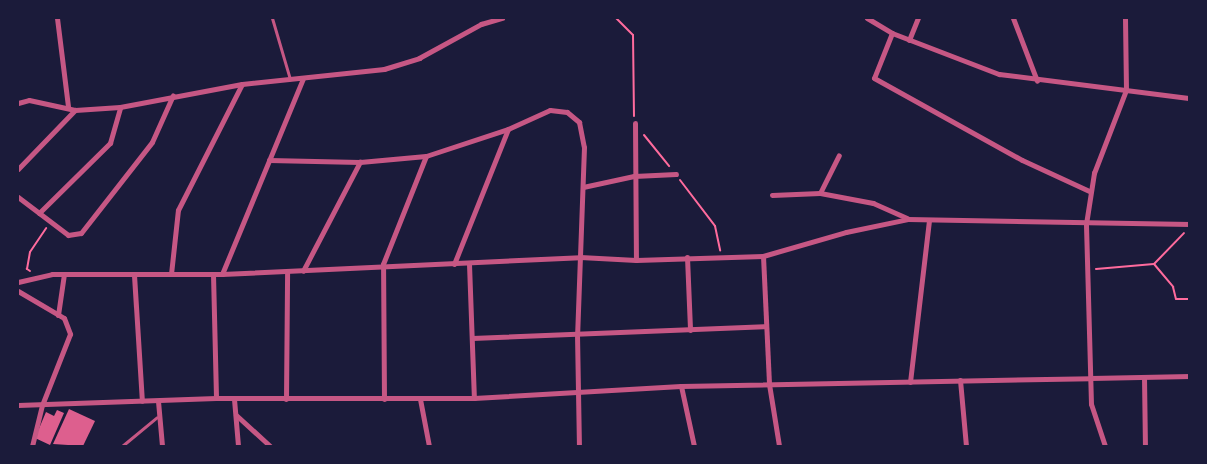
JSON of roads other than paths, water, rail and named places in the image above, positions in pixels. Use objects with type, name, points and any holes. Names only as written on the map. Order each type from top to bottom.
[{"type":"street","points":[[57,18],[68,106]]},
{"type":"street","points":[[18,103],[29,100],[68,106],[75,110],[120,107],[173,95],[242,84],[384,69],[419,58],[481,24],[502,18]]},
{"type":"street","points":[[867,18],[892,33],[999,74],[1190,98]]},
{"type":"street","points":[[910,40],[918,18]]},
{"type":"street","points":[[1013,18],[1037,80]]},
{"type":"street","points":[[1105,446],[1094,420],[1086,270],[1086,224],[1089,190],[1126,90],[1125,18]]},
{"type":"street","points":[[892,33],[874,78],[1022,160],[1089,190]]},
{"type":"street","points":[[222,274],[303,78]]},
{"type":"street","points":[[171,274],[178,210],[242,84]]},
{"type":"street","points":[[18,197],[68,235],[81,233],[152,142],[173,95]]},
{"type":"street","points":[[38,213],[110,143],[120,107]]},
{"type":"street","points":[[18,169],[75,110]]},
{"type":"street","points":[[269,160],[360,162],[426,156],[508,129],[550,110],[567,112],[579,122],[584,147],[578,334],[579,446]]},
{"type":"street","points":[[635,123],[636,260]]},
{"type":"street","points":[[454,264],[508,129]]},
{"type":"street","points":[[820,193],[839,155]]},
{"type":"street","points":[[384,399],[383,264],[426,156]]},
{"type":"street","points":[[303,271],[360,162]]},
{"type":"street","points":[[583,187],[634,176],[676,174]]},
{"type":"street","points":[[772,195],[820,193],[872,203],[908,219]]},
{"type":"street","points":[[18,282],[43,275],[64,274],[222,274],[287,272],[383,264],[469,264],[580,257],[636,260],[763,256],[846,232],[908,219],[1086,224],[1190,224]]},
{"type":"street","points":[[910,382],[929,220]]},
{"type":"street","points":[[763,256],[768,384],[779,446]]},
{"type":"street","points":[[687,257],[690,330]]},
{"type":"street","points":[[469,264],[474,398]]},
{"type":"street","points":[[286,399],[287,272]]},
{"type":"street","points":[[58,315],[64,274]]},
{"type":"street","points":[[213,274],[216,398]]},
{"type":"street","points":[[134,275],[142,401]]},
{"type":"street","points":[[18,295],[58,315],[69,326],[70,334],[42,405],[32,446]]},
{"type":"street","points":[[472,338],[766,326]]},
{"type":"street","points":[[18,405],[158,402],[216,398],[474,398],[681,386],[1190,376]]},
{"type":"street","points":[[1144,377],[1144,446]]},
{"type":"street","points":[[960,380],[966,446]]},
{"type":"street","points":[[681,386],[694,446]]},
{"type":"street","points":[[234,399],[238,446]]},
{"type":"street","points":[[420,399],[429,446]]},
{"type":"street","points":[[158,402],[157,417],[162,446]]},
{"type":"street","points":[[236,415],[270,446]]},
{"type":"lane","points":[[272,18],[290,79]]},
{"type":"lane","points":[[122,446],[157,417]]}]
